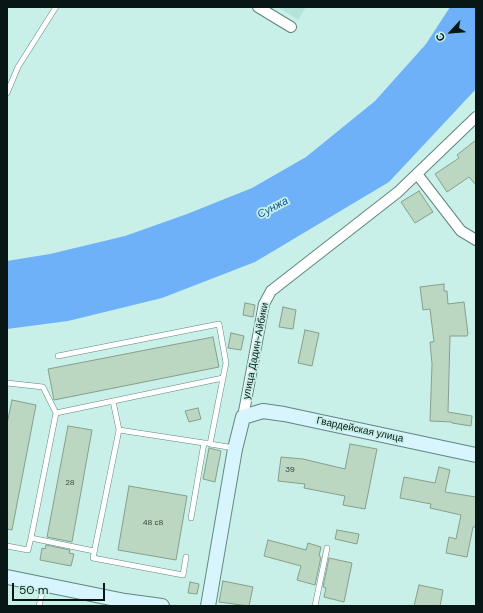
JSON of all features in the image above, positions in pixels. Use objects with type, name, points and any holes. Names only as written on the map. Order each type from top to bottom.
[{"type":"street","points":[[258,7],[291,27]]},
{"type":"street","name":"улица Дадин-Айбики","points":[[208,606],[235,449],[243,417],[264,304],[270,291],[398,192],[476,118]]},
{"type":"street","points":[[417,174],[461,231],[476,240]]},
{"type":"street","name":"Гвардейская улица","points":[[243,417],[263,411],[284,414],[476,455]]},
{"type":"street","points":[[7,577],[125,601],[162,606]]},
{"type":"lane","points":[[7,93],[18,67],[56,7]]},
{"type":"lane","points":[[58,356],[219,324],[226,363],[210,444]]},
{"type":"lane","points":[[56,413],[223,378]]},
{"type":"lane","points":[[7,383],[43,387],[56,413],[28,550],[7,546]]},
{"type":"lane","points":[[113,401],[119,430],[93,558],[183,575],[186,557]]},
{"type":"lane","points":[[119,430],[235,449]]},
{"type":"lane","points":[[192,518],[204,443]]},
{"type":"lane","points":[[30,538],[94,551]]},
{"type":"lane","points":[[315,606],[327,548]]},
{"type":"lane","points":[[40,606],[44,584]]},
{"type":"shaded area","points":[[278,7],[306,7],[298,20]]},
{"type":"water","name":"Сунжа","points":[[450,7],[476,7],[476,89],[389,182],[255,262],[162,298],[68,321],[7,329],[7,261],[50,254],[125,236],[187,214],[252,188],[306,157],[375,101],[426,44]]},
{"type":"building","points":[[476,140],[476,185],[469,177],[447,192],[435,174],[459,158],[457,155]]},
{"type":"building","points":[[419,191],[433,212],[415,223],[401,202]]},
{"type":"building","points":[[444,284],[444,291],[447,291],[448,304],[464,302],[468,334],[467,336],[450,336],[448,412],[472,416],[471,426],[452,422],[430,421],[432,364],[430,342],[434,342],[430,309],[423,310],[420,287]]},
{"type":"building","points":[[245,303],[255,305],[253,317],[243,315]]},
{"type":"building","points":[[283,307],[296,310],[293,329],[279,327]]},
{"type":"building","points":[[305,330],[319,333],[312,366],[298,363]]},
{"type":"building","points":[[231,333],[244,336],[241,350],[228,348]]},
{"type":"building","points":[[213,337],[219,367],[54,400],[48,369]]},
{"type":"building","points":[[12,400],[36,405],[12,530],[7,529],[7,424]]},
{"type":"building","points":[[198,408],[201,419],[189,422],[185,411]]},
{"type":"building","points":[[68,426],[92,430],[72,542],[47,537]]},
{"type":"building","points":[[350,444],[377,449],[365,509],[343,505],[345,496],[304,488],[305,484],[278,481],[281,457],[303,459],[345,469]]},
{"type":"building","points":[[209,448],[221,451],[215,482],[203,479]]},
{"type":"building","points":[[439,467],[450,470],[445,492],[476,497],[476,527],[473,527],[467,557],[446,553],[449,537],[456,539],[461,515],[430,508],[431,504],[400,498],[404,477],[435,483]]},
{"type":"building","points":[[129,486],[187,496],[176,560],[118,550]]},
{"type":"building","points":[[337,530],[359,534],[357,544],[335,539]]},
{"type":"building","points":[[268,540],[306,550],[308,543],[321,547],[319,556],[321,557],[315,585],[297,580],[301,566],[264,556]]},
{"type":"building","points":[[46,545],[70,550],[69,553],[74,554],[71,566],[40,560],[42,548],[45,549]]},
{"type":"building","points":[[329,558],[352,563],[344,602],[324,597],[326,588],[323,587]]},
{"type":"building","points":[[223,581],[253,587],[249,606],[219,602]]},
{"type":"building","points":[[190,582],[199,584],[197,594],[188,593]]},
{"type":"building","points":[[419,585],[443,590],[440,606],[414,606]]}]
